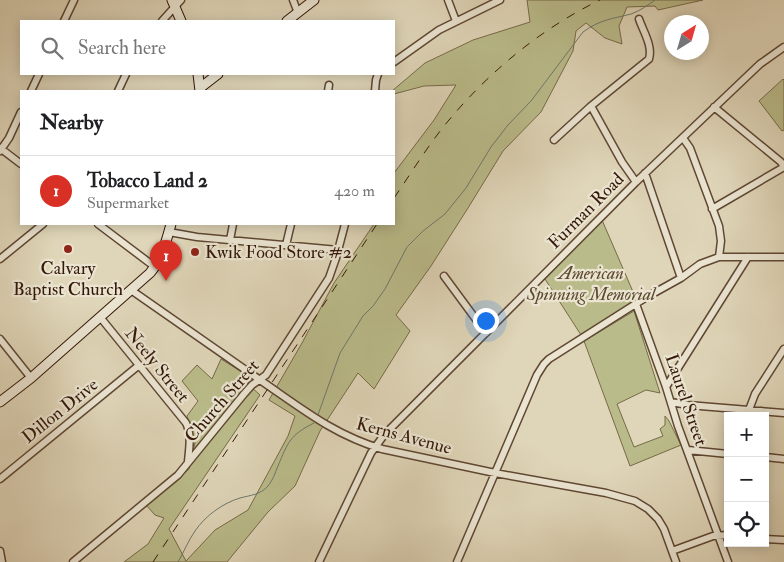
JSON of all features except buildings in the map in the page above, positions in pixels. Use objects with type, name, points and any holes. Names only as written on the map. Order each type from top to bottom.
[{"type":"street","points":[[64,20],[74,0]]},
{"type":"street","points":[[293,0],[298,13]]},
{"type":"street","points":[[288,20],[314,0]]},
{"type":"street","points":[[448,0],[456,21]]},
{"type":"street","points":[[395,61],[424,40],[456,21],[500,0]]},
{"type":"street","points":[[163,20],[176,2]]},
{"type":"street","points":[[176,2],[181,20]]},
{"type":"street","points":[[554,140],[591,106],[650,59],[650,48],[639,19]]},
{"type":"street","name":"Furman Road","points":[[319,562],[375,447],[400,418],[645,173],[760,64],[784,47]]},
{"type":"street","points":[[31,90],[39,75]]},
{"type":"street","points":[[118,90],[126,75]]},
{"type":"street","points":[[198,75],[200,89]]},
{"type":"street","points":[[200,89],[217,75]]},
{"type":"street","points":[[375,90],[377,77]]},
{"type":"street","points":[[591,106],[622,162],[636,182]]},
{"type":"street","points":[[712,209],[784,167],[781,162],[714,107]]},
{"type":"street","points":[[20,114],[1,149],[20,163]]},
{"type":"street","points":[[683,138],[690,148],[720,232],[721,245],[719,257]]},
{"type":"street","points":[[645,173],[681,278]]},
{"type":"street","points":[[0,259],[42,225]]},
{"type":"street","points":[[99,225],[155,267]]},
{"type":"street","points":[[230,240],[233,225]]},
{"type":"street","points":[[286,244],[291,225]]},
{"type":"street","name":"Church Street","points":[[73,562],[171,482],[198,452],[244,394],[252,385],[266,375],[324,286],[333,268],[345,225]]},
{"type":"street","points":[[0,402],[31,378],[155,267],[162,254],[170,228],[198,237],[338,250]]},
{"type":"street","points":[[457,562],[537,374],[544,364],[555,354],[681,278],[700,264],[719,257],[784,257]]},
{"type":"street","points":[[666,387],[748,257]]},
{"type":"street","points":[[444,276],[486,333]]},
{"type":"street","name":"Kerns Avenue","points":[[131,290],[316,419],[351,438],[375,447],[495,473],[606,493],[648,508],[664,529],[676,562]]},
{"type":"street","name":"Laurel Street","points":[[636,304],[728,562]]},
{"type":"street","name":"Neely Street","points":[[100,317],[186,423],[190,438],[188,462]]},
{"type":"street","points":[[0,339],[31,378]]},
{"type":"street","points":[[749,410],[755,394],[784,349]]},
{"type":"street","name":"Dillon Drive","points":[[0,479],[138,366]]},
{"type":"street","points":[[671,402],[784,413]]},
{"type":"street","points":[[688,450],[724,454]]},
{"type":"street","points":[[769,457],[784,459]]},
{"type":"street","points":[[672,551],[718,534],[724,535]]},
{"type":"street","points":[[769,539],[784,540]]},
{"type":"street","points":[[0,551],[2,562]]},
{"type":"green space","points":[[527,0],[703,0],[658,10],[655,6],[627,7],[619,26],[622,44],[605,38],[586,23],[576,31],[573,51],[541,112],[503,151],[431,266],[396,315],[410,331],[374,389],[358,373],[320,431],[295,486],[268,512],[227,562],[124,562],[148,544],[164,518],[155,515],[146,505],[189,469],[195,443],[187,416],[198,401],[182,381],[197,365],[212,379],[221,359],[247,375],[249,385],[260,395],[169,529],[186,561],[215,530],[248,510],[288,436],[295,416],[269,400],[334,283],[373,225],[395,225],[395,172],[434,120],[456,85],[424,86],[395,94],[395,90],[393,90],[425,63],[473,40],[530,22]]},
{"type":"green space","points":[[783,79],[784,130],[782,131],[759,101]]},
{"type":"green space","name":"American Spinning Memorial","points":[[602,220],[637,301],[581,335],[545,279]]},
{"type":"green space","points":[[634,311],[660,393],[646,390],[617,404],[634,447],[663,436],[660,429],[665,425],[665,416],[681,445],[630,466],[584,341]]},
{"type":"waterway","points":[[318,415],[340,353],[363,316],[385,289],[407,247],[423,231],[445,214],[466,188],[491,147],[508,125],[531,101],[583,32],[601,22],[634,13],[655,0]]},
{"type":"waterway","points":[[178,562],[195,531],[209,515],[227,503],[259,493],[268,486],[291,440],[300,431],[314,423]]},
{"type":"railway","points":[[395,197],[441,129],[482,85],[518,52],[538,37],[600,0]]},
{"type":"railway","points":[[153,562],[376,225]]},
{"type":"place","name":"Calvary Baptist Church","points":[[68,249]]},
{"type":"place","name":"Kwik Food Store #2","points":[[195,252]]},
{"type":"place","name":"Tobacco Land 2","points":[[166,281]]}]
